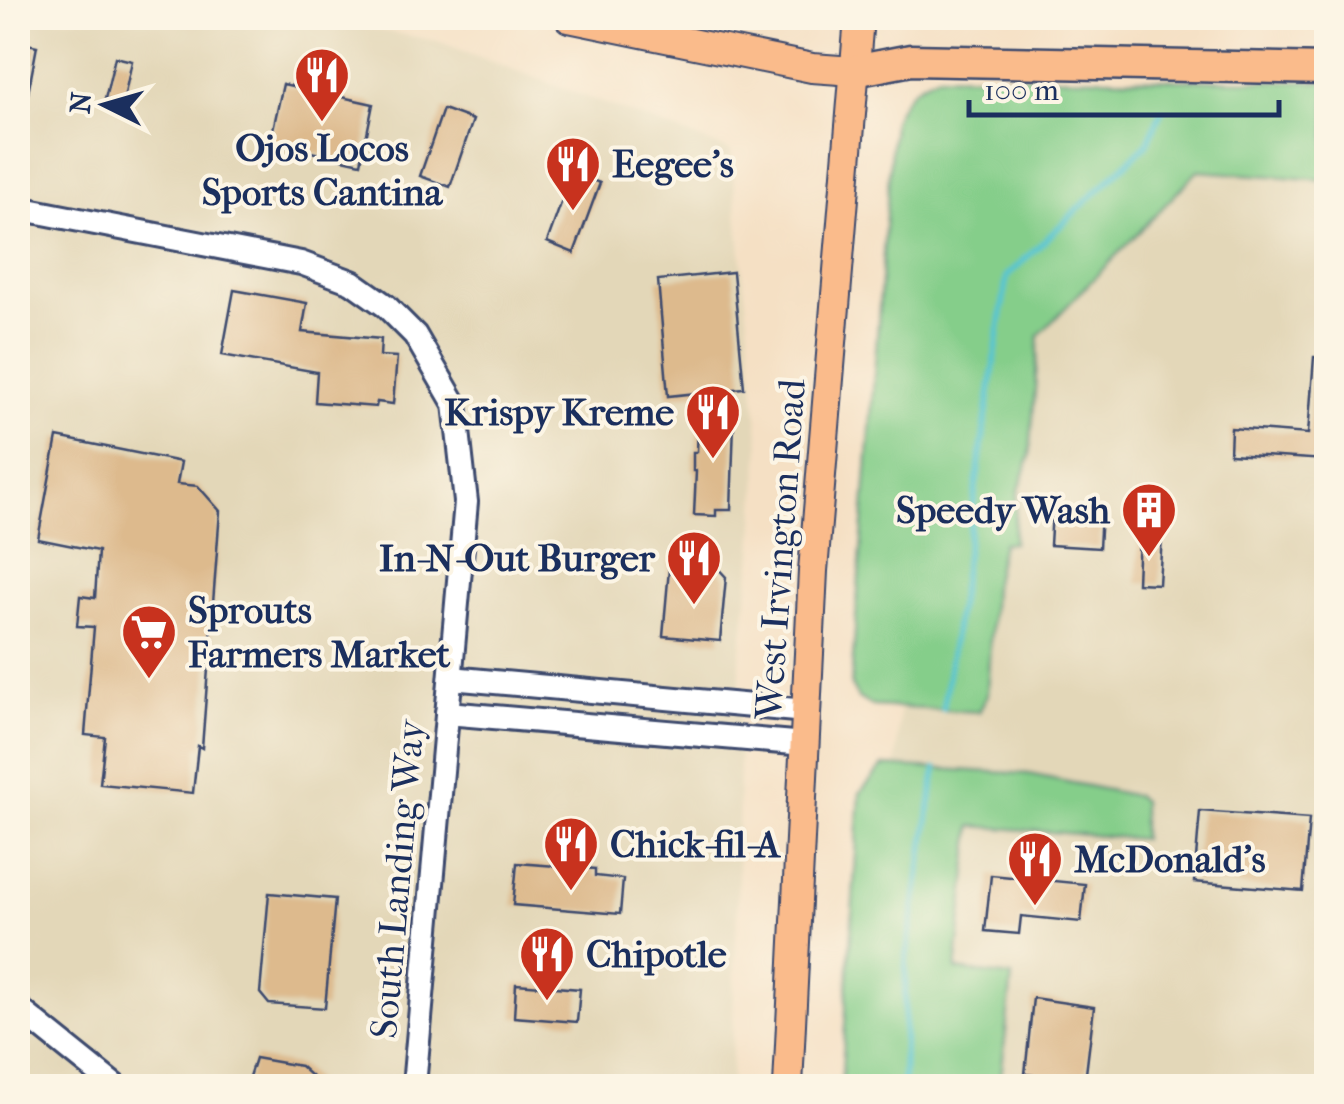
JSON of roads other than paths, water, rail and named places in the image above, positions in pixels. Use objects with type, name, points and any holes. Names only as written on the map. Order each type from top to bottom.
[{"type":"highway","points":[[854,71],[911,60],[1326,69]]},
{"type":"main road","points":[[569,18],[812,68],[854,71]]},
{"type":"main road","name":"West Irvington Road","points":[[788,1086],[813,571],[859,18]]},
{"type":"street","name":"South Landing Way","points":[[18,208],[301,263],[352,282],[386,306],[415,335],[454,404],[466,502],[414,1086]]},
{"type":"street","points":[[451,678],[806,711]]},
{"type":"street","points":[[448,713],[805,744]]},
{"type":"street","points":[[18,1008],[116,1086]]},
{"type":"waterway","points":[[943,709],[1007,276],[1147,144],[1161,112]]},
{"type":"waterway","points":[[903,1086],[906,959],[936,769]]},
{"type":"place","name":"Ojos Locos Sports Cantina","points":[[322,124]]},
{"type":"place","name":"Eegee's","points":[[573,213]]},
{"type":"place","name":"Krispy Kreme","points":[[713,461]]},
{"type":"place","name":"Speedy Wash","points":[[1149,559]]},
{"type":"place","name":"In-N-Out Burger","points":[[694,607]]},
{"type":"place","name":"Sprouts Farmers Market","points":[[149,681]]},
{"type":"place","name":"Chick-fil-A","points":[[571,893]]},
{"type":"place","name":"McDonald's","points":[[1035,908]]},
{"type":"place","name":"Chipotle","points":[[547,1003]]}]
